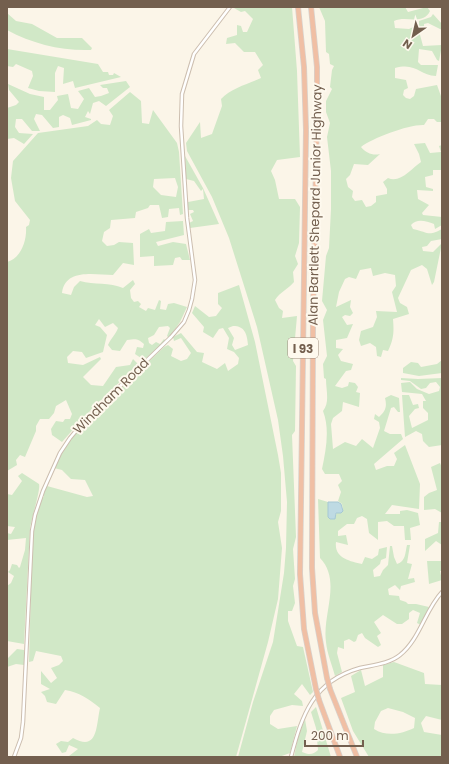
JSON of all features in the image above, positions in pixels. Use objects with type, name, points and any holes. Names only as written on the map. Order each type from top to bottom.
[{"type":"highway","name":"Alan Bartlett Shepard Junior Highway","points":[[298,7],[304,67],[306,130],[300,574],[305,636],[316,689],[340,757]]},
{"type":"highway","name":"Alan Bartlett Shepard Junior Highway","points":[[311,7],[315,44],[317,90],[312,568],[315,613],[327,678],[357,757]]},
{"type":"street","name":"Windham Road","points":[[14,757],[21,738],[23,722],[32,531],[40,498],[60,453],[75,431],[171,337],[184,322],[191,305],[195,276],[187,218],[180,104],[188,69],[198,47],[230,7]]},
{"type":"street","points":[[291,757],[302,720],[309,705],[319,693],[344,674],[392,661],[401,655],[419,630],[433,603],[442,592]]},
{"type":"green space","points":[[292,7],[297,71],[300,157],[277,160],[271,171],[275,180],[279,199],[295,199],[300,207],[299,243],[295,256],[298,264],[293,272],[294,282],[275,300],[279,308],[283,311],[282,318],[297,316],[293,361],[296,366],[295,431],[292,435],[296,537],[293,549],[295,579],[293,586],[295,603],[292,611],[288,611],[288,621],[297,646],[303,647],[313,692],[310,695],[302,684],[294,694],[302,701],[303,706],[292,705],[274,710],[270,716],[270,724],[278,729],[297,726],[290,753],[279,757],[238,757],[253,702],[273,642],[284,573],[287,502],[278,420],[257,327],[229,238],[212,197],[187,151],[186,143],[200,122],[201,138],[212,134],[222,106],[221,99],[225,95],[261,78],[258,70],[263,65],[255,52],[244,52],[235,43],[226,44],[227,38],[237,35],[237,25],[241,26],[243,32],[247,32],[253,19],[245,11],[241,12],[234,8]]},
{"type":"green space","points":[[319,7],[405,7],[408,12],[427,7],[430,11],[423,18],[399,19],[394,21],[395,28],[409,29],[419,24],[419,21],[431,17],[433,14],[442,24],[442,30],[428,23],[424,24],[424,28],[419,31],[423,46],[442,45],[439,61],[432,51],[419,49],[418,62],[421,65],[438,65],[436,76],[413,68],[402,67],[395,68],[395,78],[406,80],[408,88],[404,90],[403,95],[410,99],[414,96],[416,89],[437,85],[442,99],[442,122],[437,122],[434,119],[428,119],[424,125],[401,129],[366,143],[361,147],[365,151],[370,154],[380,154],[368,165],[354,164],[350,175],[346,179],[348,187],[353,191],[352,197],[355,201],[362,200],[366,207],[371,206],[376,202],[376,196],[387,194],[387,189],[383,182],[388,178],[397,179],[401,177],[421,162],[414,144],[425,143],[430,153],[441,152],[439,146],[442,145],[442,170],[433,170],[433,175],[425,177],[426,187],[433,189],[433,191],[417,190],[418,199],[429,205],[422,213],[423,215],[442,217],[442,225],[435,229],[434,224],[416,221],[411,225],[413,229],[428,233],[434,233],[442,229],[442,239],[431,241],[427,246],[422,247],[423,251],[433,252],[442,243],[434,282],[432,285],[427,269],[422,265],[411,270],[398,298],[400,303],[407,307],[409,314],[393,319],[391,343],[388,351],[383,350],[381,357],[377,356],[376,347],[370,343],[361,346],[359,340],[361,331],[373,327],[377,317],[376,311],[397,312],[392,292],[396,286],[395,275],[385,273],[373,276],[371,268],[360,270],[356,279],[349,277],[345,279],[339,292],[336,307],[351,300],[350,307],[353,313],[350,316],[345,315],[342,317],[347,325],[353,324],[347,338],[336,340],[336,348],[343,349],[338,355],[341,361],[353,364],[351,370],[346,371],[335,386],[342,388],[348,386],[349,382],[355,383],[358,387],[356,392],[360,393],[359,407],[343,402],[342,411],[333,418],[331,424],[333,449],[345,442],[356,446],[362,439],[373,448],[380,428],[379,422],[374,419],[375,414],[379,417],[385,410],[385,398],[391,395],[399,398],[400,412],[398,412],[394,407],[391,408],[384,431],[390,434],[401,434],[403,439],[374,464],[376,470],[387,466],[394,466],[397,459],[394,453],[405,445],[420,484],[419,509],[392,505],[385,514],[400,514],[400,511],[407,510],[418,513],[420,525],[410,528],[411,540],[405,540],[404,526],[394,526],[387,521],[378,522],[378,540],[369,533],[367,519],[362,516],[357,518],[354,524],[347,524],[338,531],[338,536],[346,535],[348,545],[336,542],[336,547],[340,555],[344,558],[362,564],[365,557],[372,559],[378,555],[379,549],[387,547],[386,558],[381,560],[380,564],[373,570],[374,577],[380,576],[388,565],[390,546],[392,546],[397,564],[404,559],[407,545],[410,545],[407,563],[412,564],[408,579],[414,578],[415,582],[401,586],[400,590],[395,585],[388,589],[389,595],[399,596],[400,600],[408,604],[429,607],[421,625],[417,623],[420,613],[413,610],[409,613],[409,619],[402,624],[397,624],[383,615],[374,622],[381,633],[377,636],[381,645],[378,647],[365,638],[362,633],[358,635],[356,641],[354,642],[349,639],[344,641],[344,649],[338,647],[337,653],[342,672],[335,676],[328,655],[326,642],[326,620],[331,587],[330,577],[320,558],[318,499],[328,502],[328,516],[336,515],[337,512],[341,513],[343,511],[342,504],[338,501],[341,492],[338,485],[342,481],[339,474],[325,474],[322,469],[327,432],[323,411],[327,396],[323,364],[327,356],[323,320],[327,310],[322,301],[326,256],[329,248],[331,209],[331,171],[327,137],[330,123],[326,112],[326,101],[332,89],[330,87],[332,70],[334,66],[330,64],[329,54],[326,52],[325,21]]},
{"type":"green space","points":[[7,13],[16,21],[32,24],[57,38],[82,38],[92,48],[91,50],[80,50],[58,48],[37,43],[17,35],[7,30]]},
{"type":"green space","points":[[7,49],[98,64],[103,72],[108,72],[109,75],[113,75],[114,73],[121,77],[75,88],[73,81],[63,84],[64,68],[58,66],[55,73],[55,92],[39,91],[28,88],[33,76],[32,71],[16,64],[13,67],[7,66]]},
{"type":"green space","points":[[126,81],[130,87],[106,106],[99,101],[93,103],[90,114],[88,111],[85,117],[91,120],[72,125],[70,118],[63,115],[59,117],[59,127],[53,128],[42,115],[36,114],[34,119],[40,131],[32,131],[22,119],[16,119],[15,127],[19,133],[33,134],[24,144],[14,138],[7,139],[7,108],[16,105],[19,102],[9,90],[8,84],[30,94],[44,97],[44,110],[50,110],[58,100],[57,96],[68,94],[71,108],[78,109],[84,99],[78,91],[89,88],[95,97],[101,96],[109,93],[107,88],[103,88],[100,85]]},
{"type":"green space","points":[[130,92],[141,101],[142,123],[149,124],[153,110],[177,143],[179,152],[183,214],[180,215],[179,208],[169,209],[168,217],[162,218],[159,205],[150,205],[148,208],[136,212],[135,218],[111,220],[110,228],[104,232],[102,241],[107,246],[114,245],[119,242],[133,243],[134,265],[123,263],[113,275],[90,274],[75,276],[64,285],[62,293],[71,295],[74,287],[80,281],[113,285],[123,288],[133,280],[135,284],[130,290],[131,298],[134,302],[138,301],[141,304],[139,307],[146,311],[148,308],[155,310],[159,300],[161,301],[160,309],[166,310],[168,304],[174,303],[187,307],[180,322],[169,338],[167,336],[170,328],[168,326],[159,327],[154,335],[148,338],[149,343],[152,345],[156,342],[160,344],[164,339],[166,341],[144,360],[135,354],[137,347],[143,348],[144,344],[138,340],[127,340],[120,351],[112,350],[108,345],[118,328],[113,323],[105,327],[99,319],[95,325],[100,327],[107,335],[103,352],[86,358],[82,352],[73,351],[67,357],[68,363],[83,365],[100,357],[101,359],[83,377],[91,385],[103,386],[116,367],[130,365],[133,359],[138,364],[85,416],[62,442],[52,435],[51,429],[56,421],[63,422],[65,419],[70,419],[72,414],[66,400],[56,406],[54,413],[49,419],[40,419],[25,457],[20,455],[16,460],[17,465],[7,471],[7,262],[16,257],[22,248],[26,227],[29,225],[30,220],[15,201],[11,178],[13,161],[38,133],[88,126],[97,120],[101,124],[110,125],[113,116],[109,110]],"holes":[[[175,178],[178,187],[176,197],[161,195],[153,187],[154,179]]]},
{"type":"green space","points":[[185,156],[203,188],[219,224],[190,228],[189,223],[193,221],[190,214],[194,212],[193,210],[188,210],[188,202],[204,199],[203,189],[201,191],[194,181],[186,179]]},
{"type":"green space","points":[[183,221],[184,235],[156,242],[158,246],[173,242],[186,244],[190,260],[182,260],[180,257],[175,258],[173,265],[154,266],[154,256],[140,257],[140,234],[149,229],[151,233],[165,231],[166,222]]},
{"type":"green space","points":[[239,285],[255,342],[281,473],[281,511],[278,522],[282,548],[278,599],[268,642],[236,757],[69,756],[78,749],[69,745],[66,752],[62,753],[56,744],[61,741],[68,742],[73,738],[87,742],[91,739],[96,729],[100,708],[84,696],[65,690],[56,704],[47,702],[45,696],[41,692],[50,689],[41,684],[41,671],[51,683],[57,678],[51,668],[59,665],[63,661],[61,656],[36,651],[33,661],[29,662],[32,547],[35,515],[41,498],[44,497],[43,494],[47,486],[87,497],[93,496],[85,480],[71,479],[62,470],[54,468],[76,431],[164,347],[168,345],[173,349],[171,356],[181,361],[187,359],[191,353],[181,338],[174,341],[173,337],[181,333],[197,352],[204,353],[202,362],[217,369],[225,363],[228,371],[238,364],[239,358],[234,352],[227,349],[229,338],[223,328],[219,329],[213,338],[203,332],[204,327],[192,313],[195,306],[209,317],[216,316],[222,308],[218,304],[218,293]],"holes":[[[237,326],[245,331],[248,345],[235,350],[232,345],[234,338],[228,328]]]},
{"type":"green space","points":[[442,360],[442,373],[419,376],[403,373],[403,368],[411,362],[418,363],[421,367],[437,364]]},
{"type":"green space","points":[[401,378],[442,378],[442,445],[429,447],[423,441],[422,434],[416,431],[405,437],[402,395],[409,395],[413,405],[418,404],[419,408],[415,409],[409,416],[412,428],[428,420],[428,413],[423,408],[423,401],[426,401],[422,394],[402,392],[401,383],[410,382],[417,389],[429,394],[439,391],[440,387],[436,382],[430,383],[426,388],[421,389],[410,381],[401,380]]},
{"type":"green space","points":[[440,463],[442,468],[442,513],[435,509],[424,510],[424,497],[437,490],[431,467]]},
{"type":"green space","points":[[22,473],[39,484],[30,529],[24,644],[7,641],[7,586],[11,583],[14,576],[8,572],[12,564],[17,565],[19,568],[20,567],[25,550],[26,538],[7,540],[7,533],[11,534],[15,527],[7,526],[7,494],[12,495],[22,481],[18,476]]},
{"type":"green space","points":[[439,522],[442,522],[442,545],[436,541],[425,551],[425,539],[438,533]]},
{"type":"green space","points":[[427,561],[442,561],[442,571],[440,571],[442,580],[429,584]]},
{"type":"green space","points":[[17,649],[24,650],[24,665],[16,664],[7,667],[7,659]]},
{"type":"green space","points":[[394,662],[424,673],[425,684],[442,685],[442,720],[426,716],[421,723],[424,732],[442,735],[442,757],[369,757],[353,731],[341,698],[355,692],[351,676],[361,670],[365,686],[383,677],[383,665]],"holes":[[[388,708],[403,712],[415,718],[414,728],[394,734],[379,732],[374,729],[375,722],[381,711]]]},
{"type":"green space","points":[[316,707],[331,757],[294,757],[298,737],[305,719],[307,731],[302,752],[311,754],[318,750],[316,728],[311,712]]},
{"type":"water","points":[[328,502],[338,502],[341,504],[343,511],[341,513],[336,513],[335,519],[330,519],[328,517]]}]
